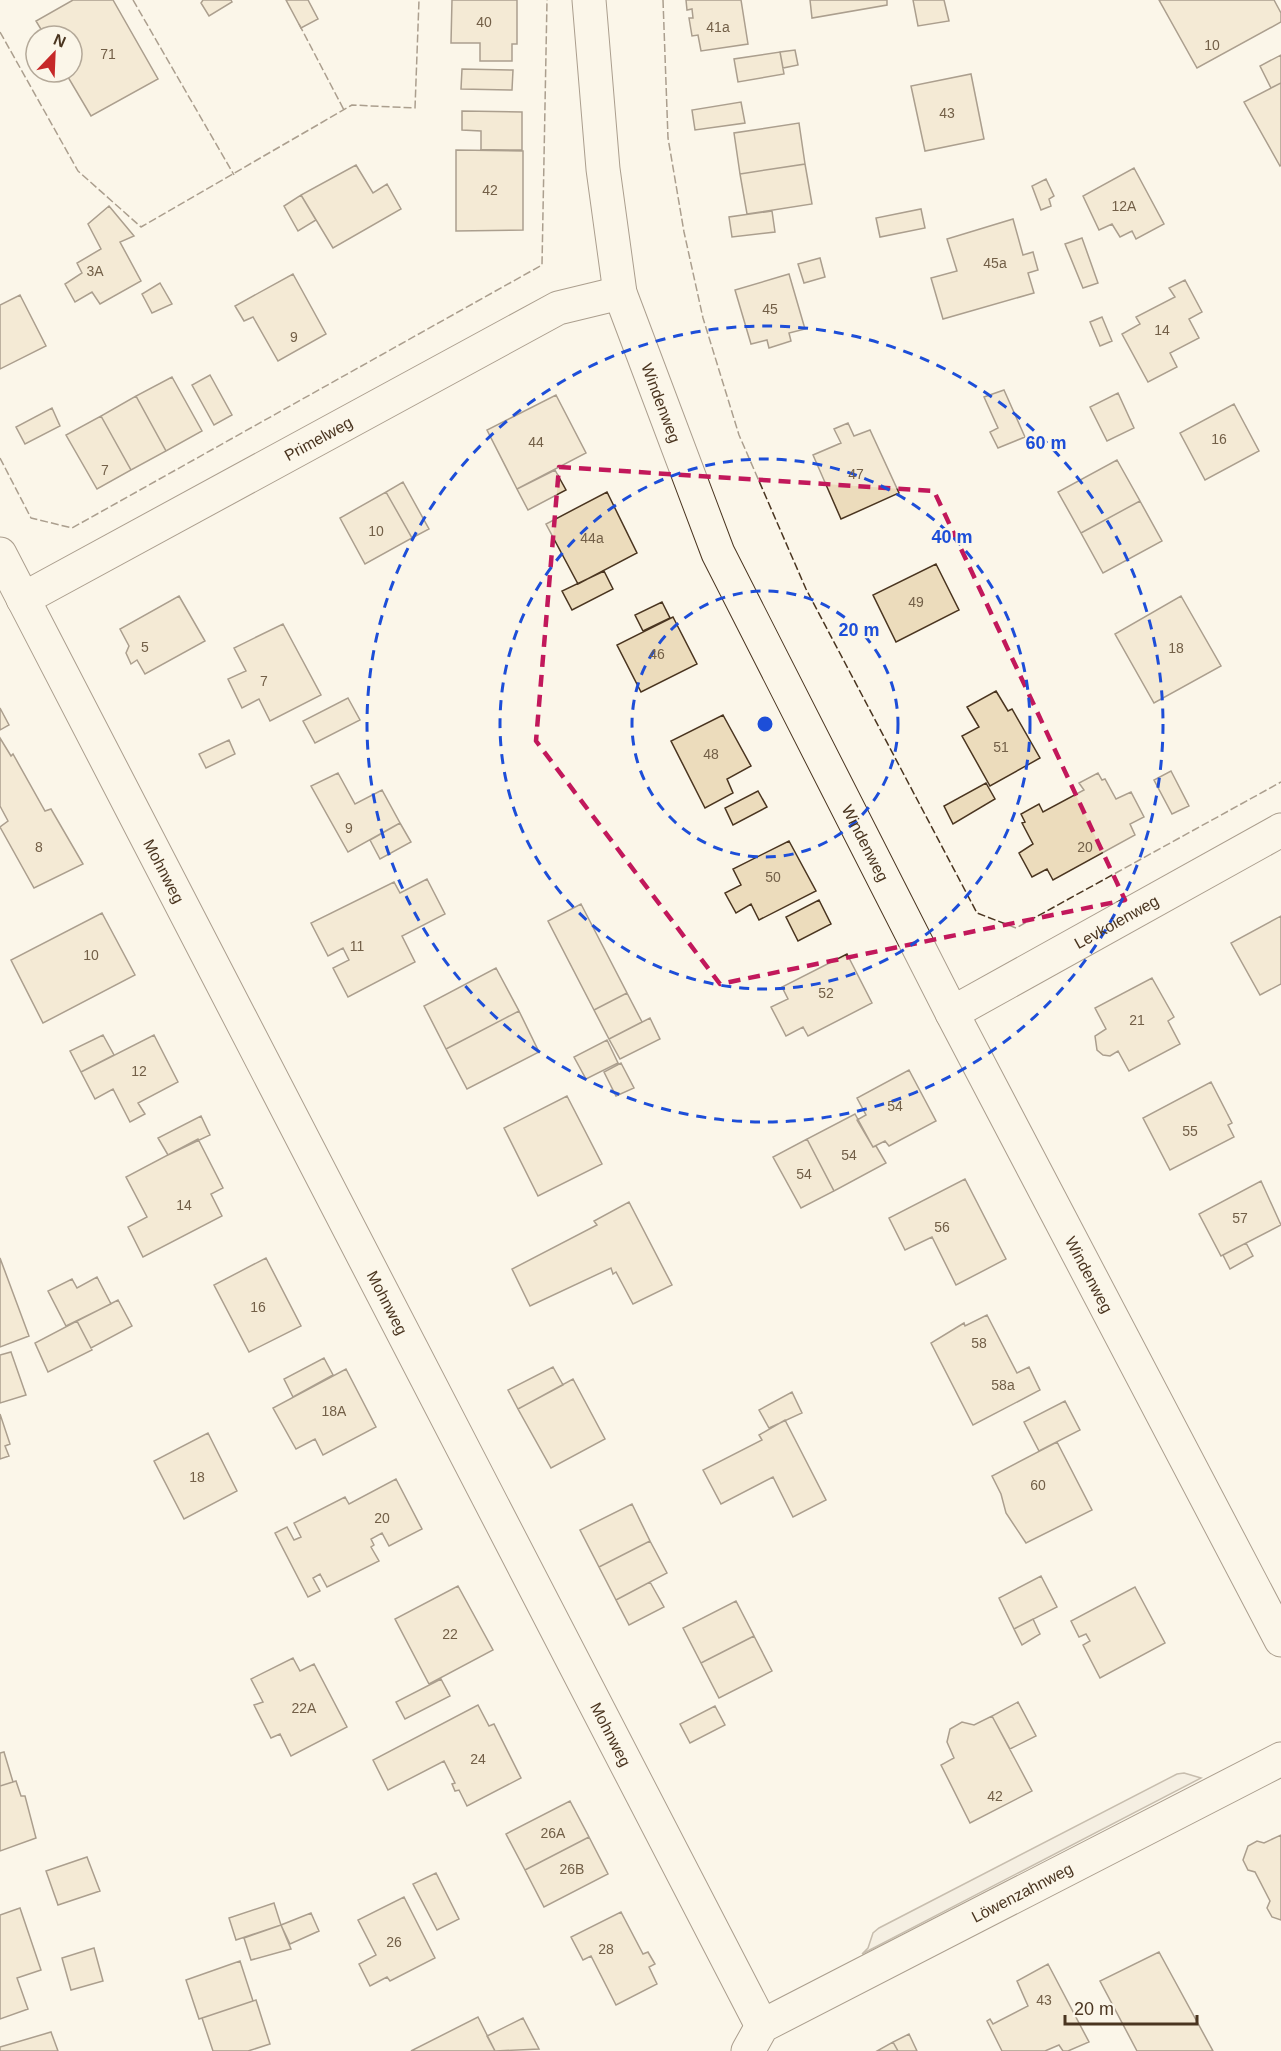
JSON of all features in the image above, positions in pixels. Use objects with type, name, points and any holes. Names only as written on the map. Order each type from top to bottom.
[{"type":"street","name":"Windenweg","points":[[589,0],[603,169],[620,293],[718,553],[952,1013],[1281,1640]]},
{"type":"street","name":"Primelweg","points":[[23,598],[558,308],[620,293]]},
{"type":"street","name":"Mohnweg","points":[[0,554],[755,2038]]},
{"type":"street","name":"Levkoienweg","points":[[952,1013],[1281,830]]},
{"type":"street","name":"Löwenzahnweg","points":[[755,2038],[1281,1759]]},
{"type":"highlighted area","points":[[559,467],[934,491],[1125,900],[720,984],[536,741]]},
{"type":"shaded area","points":[[1184,1773],[1201,1778],[862,1954],[868,1948],[873,1933],[879,1928],[1177,1774]]},
{"type":"building","points":[[73,0],[113,0],[158,79],[91,116],[72,84],[84,84],[84,24],[38,24],[36,21]]},
{"type":"building","points":[[203,0],[231,0],[232,2],[209,16],[201,3]]},
{"type":"building","points":[[286,0],[308,0],[318,19],[301,28]]},
{"type":"building","points":[[452,0],[517,0],[517,44],[512,44],[512,61],[480,61],[480,43],[451,43]]},
{"type":"building","points":[[686,0],[741,0],[748,44],[701,51],[698,35],[692,36],[689,18],[693,18],[692,9],[687,10]]},
{"type":"building","points":[[810,0],[887,0],[887,5],[812,18]]},
{"type":"building","points":[[913,0],[944,0],[949,21],[918,26]]},
{"type":"building","points":[[1159,0],[1274,0],[1281,13],[1281,22],[1197,68]]},
{"type":"building","points":[[795,50],[798,65],[783,68],[780,52]]},
{"type":"building","points":[[780,52],[784,74],[738,82],[734,59]]},
{"type":"building","points":[[1281,55],[1281,83],[1271,88],[1260,66]]},
{"type":"building","points":[[462,69],[513,70],[512,90],[461,89]]},
{"type":"building","points":[[971,74],[984,139],[925,151],[911,86]]},
{"type":"building","points":[[1281,83],[1281,165],[1280,166],[1244,102]]},
{"type":"building","points":[[741,102],[745,123],[695,130],[692,110]]},
{"type":"building","points":[[462,111],[522,112],[522,150],[481,150],[481,131],[462,130]]},
{"type":"building","points":[[799,123],[805,164],[740,174],[734,133]]},
{"type":"building","points":[[456,150],[523,151],[523,230],[456,231]]},
{"type":"building","points":[[805,164],[812,204],[747,214],[740,174]]},
{"type":"building","points":[[356,165],[373,193],[387,184],[401,209],[333,248],[301,195]]},
{"type":"building","points":[[1134,168],[1164,224],[1136,239],[1132,231],[1120,237],[1112,224],[1099,230],[1083,196]]},
{"type":"building","points":[[1046,179],[1054,196],[1049,199],[1051,206],[1041,210],[1032,186]]},
{"type":"building","points":[[301,195],[316,220],[298,231],[284,206]]},
{"type":"building","points":[[109,206],[134,236],[120,242],[141,281],[100,304],[92,292],[75,302],[65,284],[82,273],[77,263],[101,249],[88,224]]},
{"type":"building","points":[[921,209],[925,228],[880,237],[876,218]]},
{"type":"building","points":[[772,211],[775,232],[732,237],[729,217]]},
{"type":"building","points":[[1013,219],[1023,255],[1033,252],[1038,270],[1028,273],[1034,293],[943,319],[931,278],[957,271],[947,239]]},
{"type":"building","points":[[1082,238],[1098,283],[1083,288],[1065,244]]},
{"type":"building","points":[[820,258],[825,277],[804,283],[798,264]]},
{"type":"building","points":[[293,274],[326,334],[278,361],[253,317],[244,321],[235,306]]},
{"type":"building","points":[[789,274],[805,329],[789,333],[791,341],[769,348],[767,340],[751,344],[735,290]]},
{"type":"building","points":[[1185,280],[1202,312],[1189,319],[1199,338],[1170,353],[1177,367],[1148,382],[1122,334],[1140,324],[1136,317],[1175,297],[1169,288]]},
{"type":"building","points":[[160,283],[172,304],[152,313],[142,294]]},
{"type":"building","points":[[20,295],[46,346],[0,369],[0,305]]},
{"type":"building","points":[[1102,317],[1112,341],[1100,346],[1090,322]]},
{"type":"building","points":[[210,375],[232,415],[214,425],[192,385]]},
{"type":"building","points":[[172,377],[202,431],[166,451],[136,396]]},
{"type":"building","points":[[1004,390],[1025,437],[998,448],[990,432],[998,428],[984,397]]},
{"type":"building","points":[[1118,393],[1134,428],[1107,441],[1090,407]]},
{"type":"building","points":[[556,395],[586,453],[517,489],[487,430]]},
{"type":"building","points":[[136,396],[166,451],[131,470],[101,416]]},
{"type":"building","points":[[1234,404],[1259,451],[1205,480],[1180,433]]},
{"type":"building","points":[[52,408],[60,426],[25,444],[16,427]]},
{"type":"building","points":[[101,416],[131,470],[97,489],[66,435]]},
{"type":"building","points":[[848,423],[854,436],[870,430],[899,493],[841,519],[813,455],[841,443],[834,429]]},
{"type":"building","points":[[1117,460],[1140,501],[1081,533],[1058,492]]},
{"type":"building","points":[[555,470],[566,490],[528,510],[517,489]]},
{"type":"building","points":[[403,482],[429,529],[412,538],[386,492]]},
{"type":"building","points":[[386,492],[412,538],[365,564],[340,518]]},
{"type":"building","points":[[607,492],[637,553],[578,584],[546,524]]},
{"type":"building","points":[[1140,501],[1162,541],[1103,573],[1081,533]]},
{"type":"building","points":[[936,564],[959,610],[896,642],[873,595]]},
{"type":"building","points":[[604,571],[613,589],[572,610],[562,591]]},
{"type":"building","points":[[179,596],[205,641],[145,674],[137,660],[131,664],[126,653],[129,646],[120,629]]},
{"type":"building","points":[[1181,596],[1221,666],[1154,703],[1115,634]]},
{"type":"building","points":[[662,602],[670,618],[643,631],[635,615]]},
{"type":"building","points":[[673,617],[697,664],[641,692],[617,645]]},
{"type":"building","points":[[283,624],[321,695],[270,721],[259,699],[242,708],[228,679],[246,671],[234,648]]},
{"type":"building","points":[[996,691],[1008,711],[1012,709],[1040,758],[990,786],[962,736],[979,727],[967,707]]},
{"type":"building","points":[[348,698],[360,720],[315,743],[303,721]]},
{"type":"building","points":[[0,708],[9,725],[0,730]]},
{"type":"building","points":[[723,715],[751,766],[727,779],[733,793],[705,808],[671,741]]},
{"type":"building","points":[[0,738],[11,756],[13,754],[45,811],[51,809],[83,864],[34,888],[0,827],[8,821],[0,806]]},
{"type":"building","points":[[229,740],[235,754],[206,768],[199,754]]},
{"type":"building","points":[[1171,771],[1189,806],[1172,814],[1154,780]]},
{"type":"building","points":[[338,773],[355,804],[382,790],[400,823],[348,852],[311,786]]},
{"type":"building","points":[[1098,773],[1102,780],[1105,779],[1116,799],[1131,792],[1144,817],[1130,824],[1135,835],[1053,880],[1047,869],[1032,877],[1019,853],[1033,844],[1022,823],[1025,822],[1021,814],[1039,804],[1043,812],[1084,790],[1079,783]]},
{"type":"building","points":[[986,783],[995,799],[953,824],[944,806]]},
{"type":"building","points":[[758,791],[767,807],[733,825],[725,808]]},
{"type":"building","points":[[400,823],[411,842],[380,859],[370,840]]},
{"type":"building","points":[[789,841],[816,891],[759,920],[751,904],[736,913],[725,893],[741,885],[733,869]]},
{"type":"building","points":[[427,879],[445,914],[402,936],[415,962],[348,997],[333,968],[349,960],[343,948],[328,956],[311,923],[394,882],[400,893]]},
{"type":"building","points":[[819,900],[831,924],[798,941],[786,917]]},
{"type":"building","points":[[581,904],[627,993],[594,1010],[548,921]]},
{"type":"building","points":[[102,913],[135,975],[43,1023],[11,960]]},
{"type":"building","points":[[1281,916],[1281,984],[1260,995],[1231,943]]},
{"type":"building","points":[[847,954],[872,1003],[808,1036],[803,1027],[786,1036],[771,1007],[788,999],[782,987]]},
{"type":"building","points":[[496,968],[519,1011],[446,1049],[424,1006]]},
{"type":"building","points":[[1152,978],[1174,1017],[1168,1021],[1180,1044],[1129,1071],[1118,1051],[1110,1056],[1103,1055],[1097,1050],[1095,1036],[1106,1029],[1095,1008]]},
{"type":"building","points":[[627,993],[642,1022],[609,1039],[594,1010]]},
{"type":"building","points":[[519,1011],[539,1052],[467,1089],[446,1049]]},
{"type":"building","points":[[650,1018],[660,1039],[620,1059],[609,1039]]},
{"type":"building","points":[[103,1035],[114,1055],[81,1072],[70,1051]]},
{"type":"building","points":[[154,1035],[178,1082],[138,1103],[145,1114],[130,1122],[113,1089],[95,1099],[81,1072]]},
{"type":"building","points":[[607,1040],[618,1063],[586,1079],[574,1057]]},
{"type":"building","points":[[621,1063],[634,1088],[616,1096],[604,1072]]},
{"type":"building","points":[[909,1070],[936,1121],[889,1146],[885,1141],[873,1147],[857,1120],[866,1115],[857,1098]]},
{"type":"building","points":[[1211,1082],[1232,1123],[1228,1125],[1234,1137],[1170,1170],[1143,1118]]},
{"type":"building","points":[[567,1096],[602,1164],[538,1196],[504,1128]]},
{"type":"building","points":[[855,1114],[873,1147],[876,1146],[886,1163],[834,1191],[807,1139]]},
{"type":"building","points":[[201,1116],[210,1135],[168,1155],[158,1138]]},
{"type":"building","points":[[198,1139],[223,1188],[211,1194],[222,1216],[143,1257],[128,1227],[147,1217],[126,1177]]},
{"type":"building","points":[[807,1139],[834,1191],[801,1208],[773,1157]]},
{"type":"building","points":[[965,1179],[1006,1259],[956,1285],[932,1237],[905,1250],[889,1218]]},
{"type":"building","points":[[1261,1181],[1281,1225],[1221,1256],[1199,1214]]},
{"type":"building","points":[[629,1202],[672,1285],[633,1304],[616,1272],[613,1274],[611,1268],[530,1306],[512,1269],[597,1225],[594,1221]]},
{"type":"building","points":[[1246,1243],[1253,1256],[1230,1269],[1223,1255]]},
{"type":"building","points":[[0,1258],[29,1336],[0,1347]]},
{"type":"building","points":[[266,1258],[301,1326],[249,1352],[214,1285]]},
{"type":"building","points":[[97,1277],[111,1304],[66,1326],[48,1291],[72,1279],[77,1288]]},
{"type":"building","points":[[118,1300],[132,1326],[91,1348],[77,1321]]},
{"type":"building","points":[[987,1315],[1017,1373],[1029,1367],[1040,1390],[973,1425],[931,1343],[964,1323],[965,1326]]},
{"type":"building","points":[[77,1321],[92,1350],[48,1372],[35,1343]]},
{"type":"building","points":[[11,1352],[26,1395],[0,1403],[0,1355]]},
{"type":"building","points":[[324,1358],[333,1375],[293,1397],[284,1379]]},
{"type":"building","points":[[553,1367],[563,1385],[518,1409],[508,1390]]},
{"type":"building","points":[[346,1369],[376,1427],[323,1455],[315,1439],[296,1449],[273,1408]]},
{"type":"building","points":[[573,1379],[605,1439],[551,1468],[518,1409]]},
{"type":"building","points":[[792,1392],[802,1413],[769,1428],[759,1410]]},
{"type":"building","points":[[1065,1401],[1080,1430],[1039,1451],[1024,1422]]},
{"type":"building","points":[[0,1414],[10,1444],[5,1446],[9,1456],[0,1459]]},
{"type":"building","points":[[785,1420],[826,1500],[793,1517],[773,1477],[721,1504],[703,1470],[762,1440],[759,1435]]},
{"type":"building","points":[[208,1433],[237,1491],[184,1519],[154,1461]]},
{"type":"building","points":[[1057,1442],[1092,1510],[1026,1543],[1006,1513],[1001,1494],[992,1476]]},
{"type":"building","points":[[396,1479],[422,1529],[389,1546],[382,1533],[371,1539],[374,1545],[371,1547],[379,1561],[327,1587],[320,1574],[313,1578],[320,1591],[308,1597],[275,1533],[287,1527],[294,1540],[301,1537],[294,1523],[345,1497],[349,1504]]},
{"type":"building","points":[[632,1504],[650,1541],[599,1567],[580,1530]]},
{"type":"building","points":[[650,1541],[667,1573],[616,1600],[599,1567]]},
{"type":"building","points":[[1041,1576],[1057,1607],[1014,1629],[999,1598]]},
{"type":"building","points":[[650,1582],[664,1607],[629,1625],[616,1600]]},
{"type":"building","points":[[458,1586],[493,1650],[429,1684],[395,1619]]},
{"type":"building","points":[[1135,1587],[1165,1643],[1100,1678],[1083,1645],[1090,1641],[1086,1634],[1079,1637],[1071,1621]]},
{"type":"building","points":[[736,1601],[754,1636],[701,1663],[683,1628]]},
{"type":"building","points":[[1033,1619],[1040,1634],[1022,1645],[1014,1629]]},
{"type":"building","points":[[754,1636],[772,1671],[719,1698],[701,1663]]},
{"type":"building","points":[[293,1658],[300,1671],[314,1664],[347,1727],[291,1756],[280,1734],[271,1738],[254,1705],[263,1702],[251,1679]]},
{"type":"building","points":[[441,1679],[450,1696],[405,1719],[396,1702]]},
{"type":"building","points":[[1018,1702],[1036,1736],[1010,1749],[992,1716]]},
{"type":"building","points":[[478,1705],[489,1726],[494,1724],[521,1778],[467,1806],[459,1790],[455,1791],[452,1784],[455,1783],[444,1761],[388,1790],[373,1760]]},
{"type":"building","points":[[715,1706],[725,1725],[690,1743],[680,1724]]},
{"type":"building","points":[[992,1716],[1032,1791],[970,1823],[941,1765],[954,1758],[947,1742],[950,1729],[962,1722],[974,1725]]},
{"type":"building","points":[[4,1752],[13,1782],[0,1786],[0,1753]]},
{"type":"building","points":[[16,1781],[21,1796],[25,1796],[36,1838],[0,1851],[0,1786]]},
{"type":"building","points":[[570,1801],[589,1837],[525,1870],[506,1834]]},
{"type":"building","points":[[1281,1835],[1281,1920],[1272,1917],[1267,1908],[1270,1901],[1255,1872],[1248,1870],[1243,1860],[1248,1846],[1257,1841],[1264,1843]]},
{"type":"building","points":[[589,1837],[608,1874],[544,1907],[525,1870]]},
{"type":"building","points":[[87,1857],[100,1891],[58,1905],[46,1871]]},
{"type":"building","points":[[436,1873],[459,1919],[437,1930],[413,1884]]},
{"type":"building","points":[[404,1897],[435,1958],[390,1981],[387,1977],[370,1986],[359,1964],[376,1955],[358,1920]]},
{"type":"building","points":[[274,1903],[281,1925],[236,1940],[229,1918]]},
{"type":"building","points":[[20,1908],[41,1970],[17,1978],[28,2009],[0,2019],[0,1915]]},
{"type":"building","points":[[621,1912],[643,1954],[648,1952],[655,1964],[649,1967],[657,1984],[616,2005],[591,1956],[583,1960],[571,1937]]},
{"type":"building","points":[[311,1913],[319,1931],[290,1944],[281,1925]]},
{"type":"building","points":[[281,1925],[291,1949],[251,1960],[244,1938]]},
{"type":"building","points":[[94,1948],[103,1981],[71,1990],[62,1958]]},
{"type":"building","points":[[1159,1952],[1213,2051],[1137,2051],[1100,1981]]},
{"type":"building","points":[[240,1961],[253,2001],[199,2019],[186,1980]]},
{"type":"building","points":[[1048,1964],[1089,2042],[1068,2051],[1063,2051],[1059,2045],[1045,2051],[1002,2051],[987,2021],[990,2019],[993,2024],[1028,2006],[1017,1981]]},
{"type":"building","points":[[256,2000],[270,2044],[248,2051],[213,2051],[202,2018]]},
{"type":"building","points":[[478,2017],[495,2051],[411,2051]]},
{"type":"building","points":[[523,2018],[539,2049],[495,2051],[487,2036]]},
{"type":"building","points":[[51,2032],[58,2051],[0,2051],[0,2047]]},
{"type":"building","points":[[909,2034],[917,2051],[898,2051],[893,2042]]},
{"type":"building","points":[[893,2042],[898,2051],[877,2051]]},
{"type":"fence","points":[[133,0],[234,175]]},
{"type":"fence","points":[[0,32],[78,171],[141,227],[352,105],[415,108],[419,0]]},
{"type":"fence","points":[[0,458],[31,518],[72,528],[542,265],[547,0]]},
{"type":"fence","points":[[663,0],[668,138],[684,232],[703,318],[739,435],[806,589],[977,913],[1016,928],[1281,782]]},
{"type":"fence","points":[[299,24],[344,110]]}]
